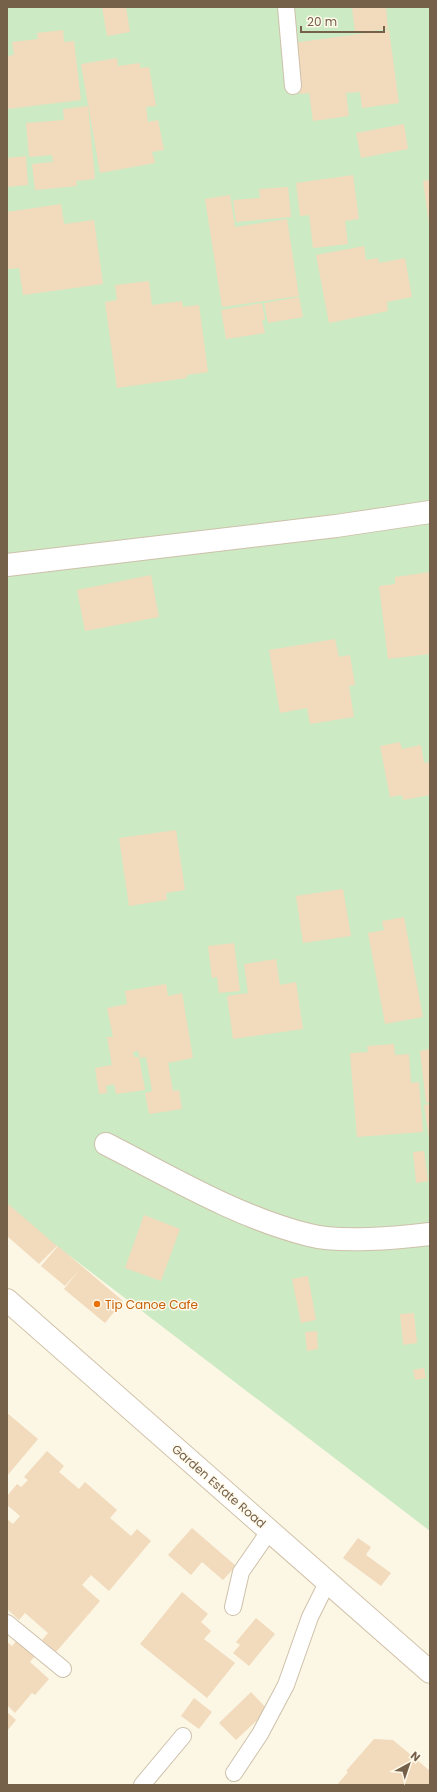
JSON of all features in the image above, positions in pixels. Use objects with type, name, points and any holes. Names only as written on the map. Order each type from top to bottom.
[{"type":"street","points":[[7,565],[336,526],[430,512]]},
{"type":"street","points":[[106,1144],[224,1204],[310,1235],[345,1239],[430,1234]]},
{"type":"street","name":"Garden Estate Road","points":[[7,1300],[430,1672]]},
{"type":"lane","points":[[286,7],[293,86]]},
{"type":"lane","points":[[233,1607],[241,1572],[270,1530]]},
{"type":"lane","points":[[234,1773],[260,1734],[286,1685],[310,1617],[328,1581]]},
{"type":"lane","points":[[7,1622],[63,1669]]},
{"type":"lane","points":[[142,1785],[183,1736]]},
{"type":"green space","points":[[7,7],[430,7],[430,1531],[7,1208]]},
{"type":"building","points":[[102,7],[126,7],[130,32],[107,36]]},
{"type":"building","points":[[352,7],[386,7],[388,29],[355,33]]},
{"type":"building","points":[[63,30],[64,42],[74,41],[81,100],[7,109],[7,56],[14,55],[12,42],[38,39],[37,33]]},
{"type":"building","points":[[389,30],[399,103],[362,108],[360,92],[346,93],[349,116],[313,121],[309,93],[300,94],[292,43]]},
{"type":"building","points":[[117,58],[118,66],[140,63],[140,68],[149,67],[156,106],[146,107],[148,122],[158,120],[164,150],[152,152],[155,163],[100,173],[81,64]]},
{"type":"building","points":[[88,106],[95,179],[76,181],[77,186],[35,190],[32,164],[53,162],[52,155],[29,157],[26,123],[64,120],[63,109]]},
{"type":"building","points":[[404,124],[408,149],[361,158],[356,133]]},
{"type":"building","points":[[26,156],[28,185],[7,187],[7,158]]},
{"type":"building","points":[[353,175],[359,219],[345,221],[348,244],[313,248],[309,215],[300,216],[296,183]]},
{"type":"building","points":[[430,180],[430,223],[429,223],[423,181]]},
{"type":"building","points":[[288,187],[291,217],[236,222],[233,200],[260,198],[259,189]]},
{"type":"building","points":[[230,195],[235,227],[287,219],[299,296],[222,307],[205,199]]},
{"type":"building","points":[[61,204],[64,224],[94,220],[103,284],[23,295],[19,268],[8,269],[7,212]]},
{"type":"building","points":[[364,246],[366,260],[378,258],[379,263],[405,258],[412,297],[387,302],[388,311],[329,323],[316,255]]},
{"type":"building","points":[[149,281],[152,305],[182,301],[183,307],[199,305],[208,372],[187,375],[187,378],[117,388],[105,302],[117,300],[115,285]]},
{"type":"building","points":[[299,297],[303,317],[268,323],[264,303]]},
{"type":"building","points":[[262,303],[265,320],[262,320],[265,333],[226,339],[221,310]]},
{"type":"building","points":[[430,572],[430,654],[388,659],[379,586],[395,584],[395,577]]},
{"type":"building","points":[[151,575],[159,617],[85,631],[77,590]]},
{"type":"building","points":[[335,639],[339,657],[350,655],[355,685],[349,686],[354,717],[310,724],[307,708],[280,713],[269,650]]},
{"type":"building","points":[[400,742],[402,749],[421,745],[424,763],[430,762],[430,795],[403,800],[402,795],[390,797],[380,746]]},
{"type":"building","points":[[176,830],[185,890],[166,893],[167,900],[129,906],[119,838]]},
{"type":"building","points":[[343,889],[351,936],[303,943],[296,896]]},
{"type":"building","points":[[404,917],[423,1017],[385,1024],[368,933],[384,930],[382,921]]},
{"type":"building","points":[[234,943],[240,991],[219,993],[217,977],[212,978],[208,946]]},
{"type":"building","points":[[276,959],[280,985],[296,982],[303,1029],[233,1039],[227,996],[248,993],[244,964]]},
{"type":"building","points":[[166,984],[168,996],[182,993],[193,1058],[168,1063],[173,1091],[179,1090],[182,1109],[149,1114],[145,1093],[152,1091],[146,1057],[140,1058],[138,1051],[133,1052],[134,1057],[139,1057],[145,1090],[116,1094],[114,1084],[106,1086],[107,1093],[99,1094],[95,1068],[112,1065],[107,1037],[113,1037],[107,1008],[127,1004],[125,991]]},
{"type":"building","points":[[394,1044],[395,1055],[409,1054],[411,1083],[419,1082],[423,1132],[357,1137],[350,1053],[368,1052],[367,1046]]},
{"type":"building","points":[[430,1049],[430,1102],[426,1103],[420,1051]]},
{"type":"building","points":[[430,1104],[430,1138],[429,1138],[424,1105]]},
{"type":"building","points":[[424,1151],[428,1181],[416,1183],[413,1152]]},
{"type":"building","points":[[7,1203],[57,1246],[39,1264],[7,1236]]},
{"type":"building","points":[[144,1215],[180,1229],[161,1281],[125,1268]]},
{"type":"building","points":[[58,1246],[123,1301],[105,1323],[64,1289],[80,1269],[65,1286],[41,1266]]},
{"type":"building","points":[[308,1276],[316,1320],[301,1323],[292,1279]]},
{"type":"building","points":[[414,1313],[417,1343],[403,1345],[400,1314]]},
{"type":"building","points":[[317,1331],[318,1349],[307,1351],[305,1332]]},
{"type":"building","points":[[424,1368],[426,1378],[415,1380],[413,1370]]},
{"type":"building","points":[[7,1413],[38,1439],[7,1476]]},
{"type":"building","points":[[47,1451],[64,1466],[59,1472],[79,1489],[85,1482],[117,1510],[110,1518],[131,1536],[137,1529],[151,1541],[109,1591],[91,1575],[82,1585],[100,1601],[56,1652],[42,1640],[48,1633],[25,1613],[19,1620],[7,1609],[7,1519],[13,1524],[20,1516],[7,1505],[7,1496],[17,1484],[21,1487],[28,1480],[24,1477]]},
{"type":"building","points":[[192,1528],[236,1566],[223,1580],[202,1562],[191,1575],[168,1555]]},
{"type":"building","points":[[358,1538],[371,1547],[366,1555],[391,1573],[381,1586],[343,1558]]},
{"type":"building","points":[[182,1592],[208,1614],[201,1622],[211,1631],[204,1639],[235,1663],[207,1698],[140,1644]]},
{"type":"building","points":[[256,1618],[275,1634],[249,1666],[233,1653],[240,1645],[236,1642]]},
{"type":"building","points":[[17,1640],[35,1656],[30,1662],[49,1679],[35,1695],[32,1693],[15,1713],[7,1705],[7,1642],[12,1646]]},
{"type":"building","points":[[251,1692],[268,1710],[236,1740],[219,1723]]},
{"type":"building","points":[[194,1698],[212,1712],[199,1729],[181,1716]]},
{"type":"building","points":[[7,1712],[16,1720],[7,1731]]},
{"type":"building","points":[[374,1739],[393,1740],[430,1771],[430,1785],[337,1785],[348,1772],[346,1771]]},
{"type":"place","name":"Tip Canoe Cafe","points":[[97,1304]]}]
